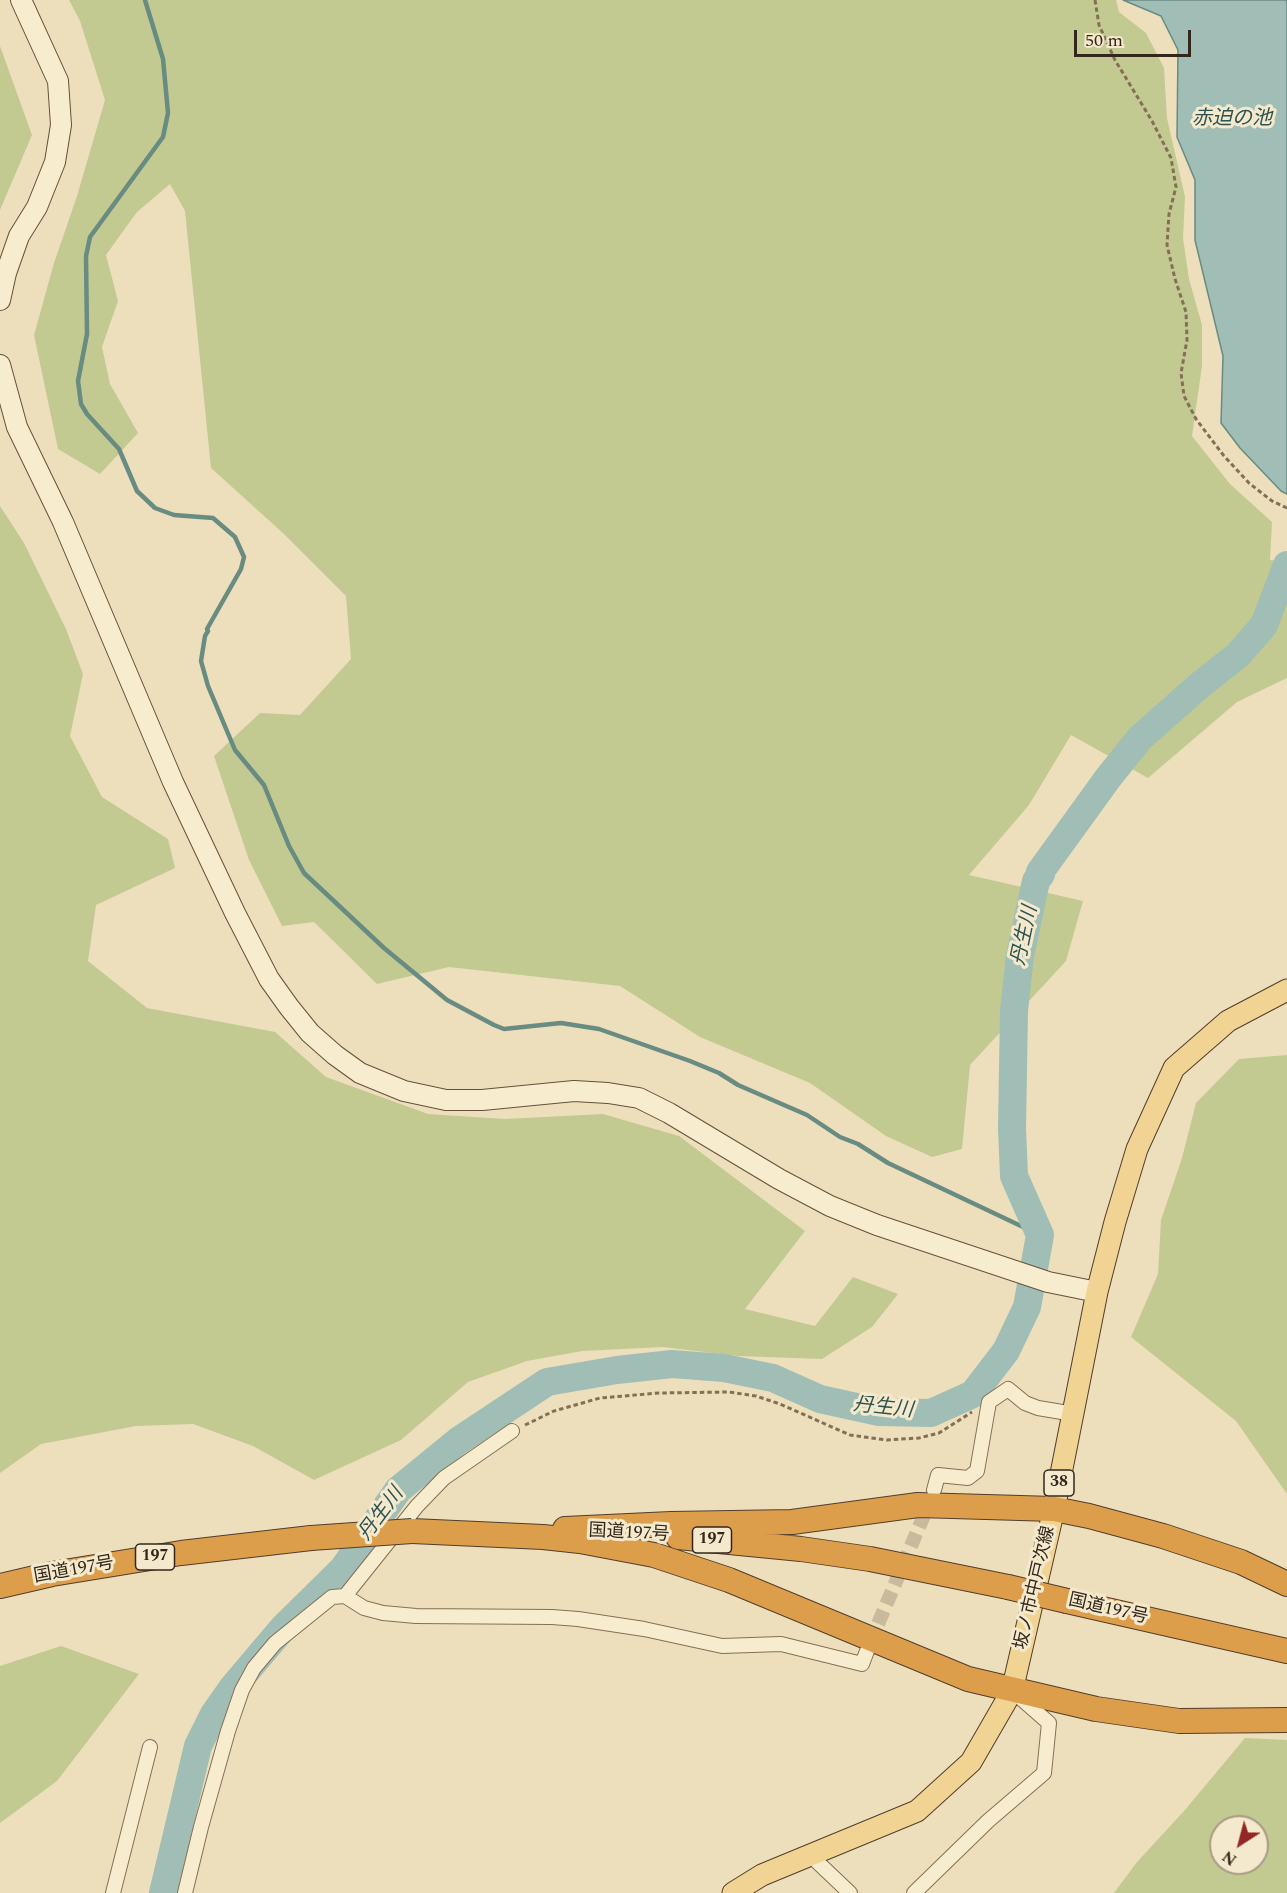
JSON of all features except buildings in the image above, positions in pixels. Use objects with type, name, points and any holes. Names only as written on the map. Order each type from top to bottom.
[{"type":"highway","points":[[548,1530],[671,1524],[792,1522],[918,1505],[1054,1509],[1163,1536],[1241,1562],[1287,1584]]},
{"type":"highway","name":"国道197号","points":[[0,1586],[52,1574],[180,1553],[311,1538],[412,1531],[548,1530],[651,1535],[801,1549],[870,1559],[1008,1587],[1287,1651]]},
{"type":"highway","points":[[412,1531],[543,1537],[580,1541],[654,1555],[729,1580],[968,1679],[1096,1710],[1179,1721],[1287,1720]]},
{"type":"main road","name":"坂ノ市中戸次線","points":[[733,1893],[762,1875],[917,1811],[971,1762],[1012,1691],[1054,1509],[1097,1292],[1137,1149],[1174,1068],[1228,1021],[1287,990]]},
{"type":"street","points":[[0,300],[6,273],[19,236],[37,207],[55,162],[61,125],[58,81],[21,0]]},
{"type":"street","points":[[0,365],[17,427],[63,522],[174,782],[236,913],[269,979],[310,1033],[335,1055],[360,1073],[404,1091],[446,1100],[482,1100],[574,1091],[639,1098],[830,1206],[877,1225],[1009,1269],[1053,1283],[1097,1292]]},
{"type":"street","points":[[934,1490],[938,1475],[968,1478],[977,1472],[989,1402],[1008,1389],[1024,1402],[1038,1408],[1074,1414]]},
{"type":"street","points":[[345,1596],[417,1506],[444,1478],[512,1431]]},
{"type":"street","points":[[185,1893],[204,1816],[242,1690],[254,1668],[275,1643],[332,1597],[345,1596],[364,1608],[382,1613],[417,1616],[578,1619],[644,1629],[722,1646],[781,1644],[862,1664],[867,1651]]},
{"type":"street","points":[[914,1893],[988,1821],[1044,1773],[1049,1723],[1012,1691]]},
{"type":"street","points":[[113,1893],[150,1747]]},
{"type":"street","points":[[810,1855],[850,1893]]},
{"type":"path","points":[[1095,0],[1099,25],[1115,60],[1152,120],[1172,158],[1176,187],[1169,214],[1167,245],[1186,312],[1187,340],[1181,373],[1184,396],[1203,428],[1224,456],[1249,483],[1272,501],[1287,508]]},
{"type":"path","points":[[512,1431],[554,1411],[600,1398],[658,1393],[729,1392],[756,1396],[780,1404],[850,1435],[887,1440],[939,1434],[989,1402]]},
{"type":"green space","points":[[69,0],[1116,0],[1119,12],[1146,33],[1164,68],[1167,118],[1185,197],[1183,238],[1189,279],[1202,325],[1202,366],[1192,436],[1230,484],[1272,522],[1270,560],[1287,561],[1287,678],[1237,702],[1148,778],[1071,735],[1029,805],[969,875],[1083,901],[1066,961],[970,1065],[962,1149],[932,1157],[886,1136],[810,1083],[700,1037],[620,986],[449,967],[377,984],[314,922],[282,926],[249,860],[214,756],[260,713],[300,715],[351,659],[346,596],[284,534],[211,468],[185,211],[170,184],[137,212],[106,255],[118,301],[102,347],[110,384],[138,433],[100,474],[58,449],[34,335],[105,100],[80,21]]},
{"type":"green space","points":[[0,46],[32,135],[0,210]]},
{"type":"green space","points":[[0,506],[24,543],[66,629],[83,674],[70,736],[102,797],[168,839],[175,868],[96,905],[88,961],[147,1008],[275,1032],[326,1077],[428,1114],[505,1119],[603,1114],[679,1136],[805,1231],[745,1309],[815,1326],[853,1277],[898,1294],[872,1327],[822,1359],[737,1356],[663,1347],[582,1351],[527,1361],[468,1382],[401,1440],[314,1480],[253,1446],[193,1424],[136,1426],[41,1444],[0,1473]]},
{"type":"green space","points":[[1287,1055],[1287,1494],[1236,1421],[1131,1337],[1158,1274],[1161,1220],[1182,1158],[1196,1103],[1239,1059]]},
{"type":"green space","points":[[61,1646],[139,1674],[57,1781],[0,1823],[0,1666]]},
{"type":"green space","points":[[1245,1738],[1287,1740],[1287,1893],[1114,1893],[1137,1862],[1184,1811]]},
{"type":"water","name":"赤迫の池","points":[[1123,0],[1287,0],[1287,494],[1281,491],[1240,448],[1221,423],[1223,356],[1195,240],[1195,180],[1177,137],[1178,50],[1161,16]]},
{"type":"waterway","points":[[145,0],[163,59],[168,113],[163,137],[90,237],[86,256],[87,334],[78,381],[81,404],[87,414],[119,449],[137,491],[155,508],[174,515],[213,518],[235,537],[244,557],[241,569],[207,629],[201,661],[208,686],[235,750],[264,785],[289,846],[304,873],[384,948],[447,1000],[494,1025],[504,1029],[561,1023],[599,1029],[690,1061],[807,1115],[840,1137],[858,1144],[888,1163],[1040,1235]]},
{"type":"waterway","name":"丹生川","points":[[163,1893],[198,1746],[214,1714],[233,1687],[283,1628],[343,1569],[398,1490],[458,1441],[547,1382],[617,1370],[672,1364],[724,1368],[773,1378],[820,1399],[879,1412],[931,1413],[973,1394],[1006,1351],[1027,1307],[1040,1235],[1014,1176],[1012,1128],[1014,1011],[1020,956],[1036,881],[1040,872],[1108,778],[1140,738],[1238,655],[1264,625],[1287,565]]},
{"type":"tunnel","points":[[870,1643],[930,1501]]}]
